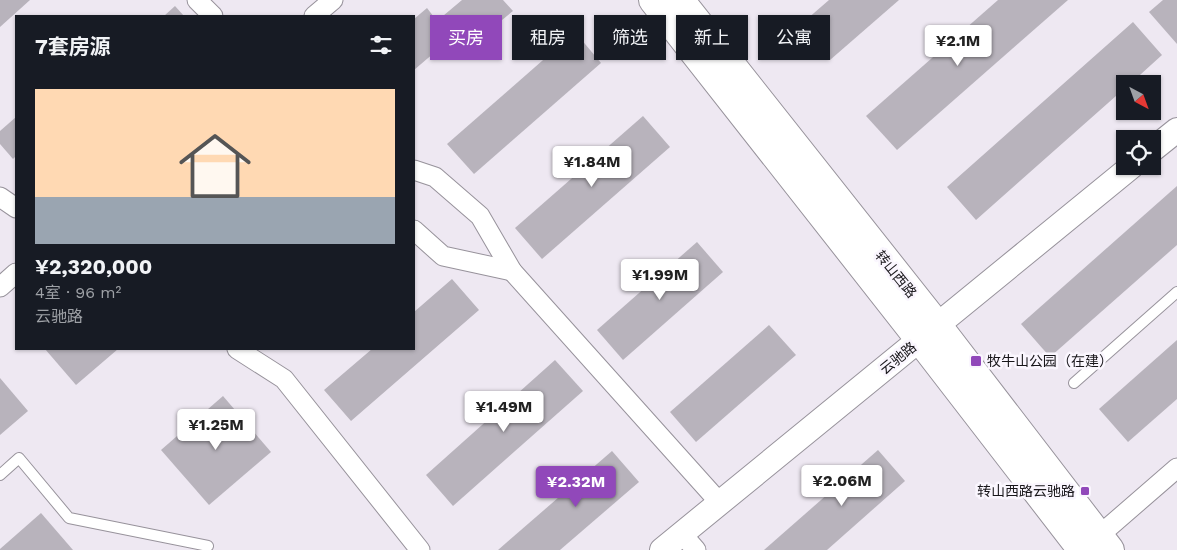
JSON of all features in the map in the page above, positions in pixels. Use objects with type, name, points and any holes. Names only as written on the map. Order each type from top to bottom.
[{"type":"main road","name":"转山西路","points":[[653,0],[929,333],[1106,541]]},
{"type":"main road","name":"转山西路","points":[[680,0],[929,333],[1082,550]]},
{"type":"street","points":[[197,0],[213,15]]},
{"type":"street","points":[[315,15],[333,0]]},
{"type":"street","points":[[1161,143],[1177,130]]},
{"type":"street","points":[[415,170],[435,177],[480,216],[512,271],[720,503]]},
{"type":"street","name":"云驰路","points":[[662,550],[689,542],[720,503],[1121,175]]},
{"type":"street","points":[[0,197],[15,207]]},
{"type":"street","points":[[415,231],[443,256],[512,271]]},
{"type":"street","points":[[0,287],[15,274]]},
{"type":"street","points":[[239,350],[284,379],[420,550]]},
{"type":"street","points":[[1106,541],[1177,468]]},
{"type":"lane","points":[[1074,383],[1177,292]]},
{"type":"lane","points":[[0,475],[19,458],[69,518],[208,546]]},
{"type":"building","points":[[0,0],[30,0],[0,27]]},
{"type":"building","points":[[462,0],[503,0],[513,11],[502,20],[502,15],[444,15]]},
{"type":"building","points":[[829,0],[899,0],[830,60],[830,15],[812,15]]},
{"type":"building","points":[[998,0],[1068,0],[897,150],[866,116]]},
{"type":"building","points":[[1163,0],[1177,0],[1177,44],[1149,12]]},
{"type":"building","points":[[175,6],[183,15],[165,15]]},
{"type":"building","points":[[427,8],[432,15],[430,15],[430,56],[415,69],[415,18]]},
{"type":"building","points":[[1133,22],[1162,55],[1140,75],[1116,75],[1116,96],[976,220],[947,187]]},
{"type":"building","points":[[584,43],[594,55],[594,60],[598,60],[601,63],[474,174],[447,144],[543,60],[584,60]]},
{"type":"building","points":[[643,116],[670,147],[542,259],[515,228]]},
{"type":"building","points":[[15,118],[15,157],[13,159],[0,144],[0,131]]},
{"type":"building","points":[[1177,186],[1177,245],[1050,357],[1021,324]]},
{"type":"building","points":[[697,242],[723,272],[623,360],[597,330]]},
{"type":"building","points":[[452,279],[479,310],[351,421],[324,390],[371,350],[415,350],[415,311]]},
{"type":"building","points":[[769,325],[796,355],[696,442],[670,412]]},
{"type":"building","points":[[1177,340],[1177,399],[1128,442],[1099,409]]},
{"type":"building","points":[[46,350],[117,350],[76,385]]},
{"type":"building","points":[[555,360],[583,391],[453,506],[426,475]]},
{"type":"building","points":[[0,378],[28,411],[0,435]]},
{"type":"building","points":[[223,396],[271,452],[209,505],[161,450]]},
{"type":"building","points":[[878,450],[905,481],[827,550],[764,550]]},
{"type":"building","points":[[612,451],[639,482],[560,550],[498,550]]},
{"type":"building","points":[[41,513],[73,550],[0,550],[0,549]]},
{"type":"place","name":"牧牛山公园（在建）","points":[[976,361]]},
{"type":"place","name":"转山西路云驰路","points":[[1085,491]]}]
